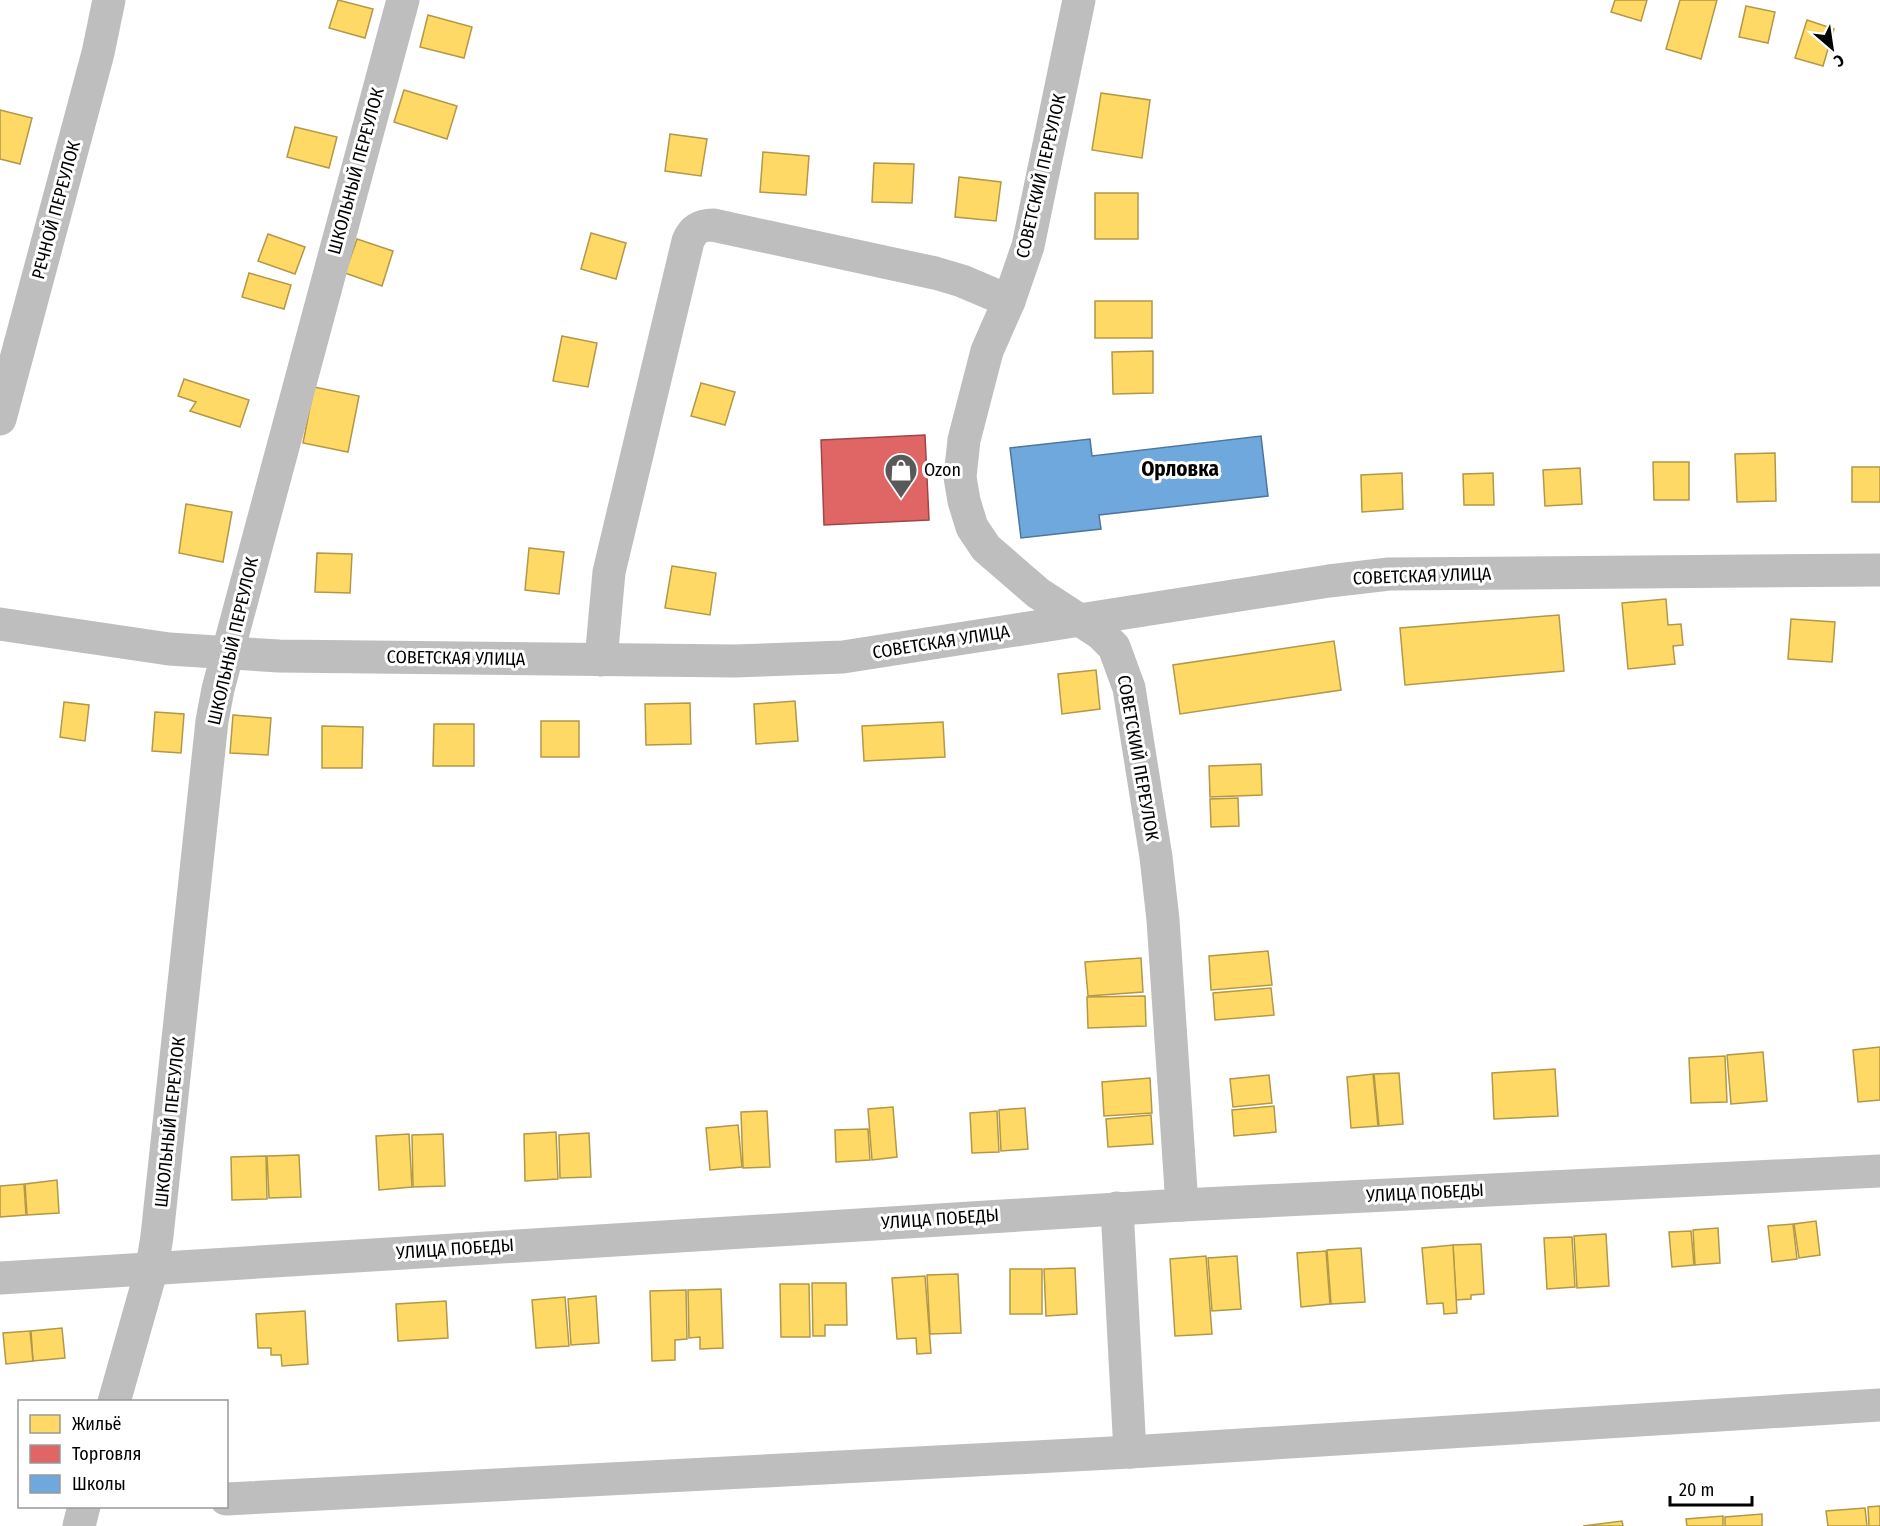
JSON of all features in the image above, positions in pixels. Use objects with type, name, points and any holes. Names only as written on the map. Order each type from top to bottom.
[{"type":"street","name":"РЕЧНОЙ ПЕРЕУЛОК","points":[[0,419],[98,53],[109,0]]},
{"type":"street","name":"ШКОЛЬНЫЙ ПЕРЕУЛОК","points":[[114,1400],[152,1268],[159,1224],[212,721],[228,653],[403,0]]},
{"type":"street","name":"СОВЕТСКИЙ ПЕРЕУЛОК","points":[[1079,0],[1028,246],[1009,301],[987,351],[964,440],[960,477],[972,527],[986,548],[1038,593],[1101,634],[1114,647],[1129,688],[1164,920],[1182,1205]]},
{"type":"street","points":[[601,660],[609,572],[691,233],[697,228],[712,225],[936,273],[962,281],[1009,301]]},
{"type":"street","name":"СОВЕТСКАЯ УЛИЦА","points":[[0,624],[169,649],[279,656],[734,661],[843,657],[1329,581],[1389,574],[1880,570]]},
{"type":"street","name":"УЛИЦА ПОБЕДЫ","points":[[0,1278],[1182,1205],[1880,1171]]},
{"type":"street","points":[[1117,1209],[1130,1452]]},
{"type":"street","points":[[228,1499],[1130,1452],[1880,1405]]},
{"type":"street","points":[[79,1526],[84,1508]]},
{"type":"building: Жильё","points":[[338,0],[373,9],[365,38],[329,28]]},
{"type":"building: Жильё","points":[[1615,0],[1647,0],[1641,21],[1611,12]]},
{"type":"building: Жильё","points":[[1680,0],[1717,0],[1701,59],[1666,49]]},
{"type":"building: Жильё","points":[[1746,6],[1775,12],[1768,43],[1739,37]]},
{"type":"building: Жильё","points":[[428,15],[472,27],[464,58],[420,47]]},
{"type":"building: Жильё","points":[[1807,20],[1834,29],[1823,66],[1795,58]]},
{"type":"building: Жильё","points":[[404,90],[457,106],[447,139],[394,122]]},
{"type":"building: Жильё","points":[[1101,93],[1150,100],[1142,158],[1092,150]]},
{"type":"building: Жильё","points":[[0,110],[32,118],[20,164],[0,159]]},
{"type":"building: Жильё","points":[[295,127],[337,137],[329,168],[287,157]]},
{"type":"building: Жильё","points":[[670,134],[707,139],[701,176],[665,171]]},
{"type":"building: Жильё","points":[[763,152],[809,156],[806,195],[760,192]]},
{"type":"building: Жильё","points":[[874,163],[914,164],[912,203],[872,202]]},
{"type":"building: Жильё","points":[[959,177],[1001,182],[996,221],[955,217]]},
{"type":"building: Жильё","points":[[1095,193],[1138,193],[1138,239],[1095,239]]},
{"type":"building: Жильё","points":[[591,233],[626,243],[616,279],[581,269]]},
{"type":"building: Жильё","points":[[268,234],[305,247],[295,274],[258,261]]},
{"type":"building: Жильё","points":[[357,239],[393,251],[382,286],[345,273]]},
{"type":"building: Жильё","points":[[249,273],[291,285],[284,309],[242,297]]},
{"type":"building: Жильё","points":[[1095,301],[1152,301],[1152,338],[1095,338]]},
{"type":"building: Жильё","points":[[562,336],[597,343],[588,387],[553,381]]},
{"type":"building: Жильё","points":[[1153,351],[1153,393],[1113,394],[1112,352]]},
{"type":"building: Жильё","points":[[184,379],[249,400],[240,427],[190,411],[196,402],[178,396]]},
{"type":"building: Жильё","points":[[701,383],[735,392],[725,425],[691,416]]},
{"type":"building: Жильё","points":[[314,387],[359,396],[348,452],[303,443]]},
{"type":"building: Жильё","points":[[1775,453],[1776,501],[1737,502],[1735,454]]},
{"type":"building: Жильё","points":[[1653,462],[1689,462],[1689,500],[1654,500]]},
{"type":"building: Жильё","points":[[1852,467],[1880,467],[1880,502],[1852,502]]},
{"type":"building: Жильё","points":[[1580,468],[1582,504],[1545,506],[1543,470]]},
{"type":"building: Жильё","points":[[1402,473],[1403,509],[1362,512],[1361,475]]},
{"type":"building: Жильё","points":[[1493,473],[1494,505],[1464,505],[1463,474]]},
{"type":"building: Жильё","points":[[186,504],[232,512],[223,562],[179,553]]},
{"type":"building: Жильё","points":[[529,548],[564,552],[559,594],[525,590]]},
{"type":"building: Жильё","points":[[317,553],[352,554],[350,593],[315,592]]},
{"type":"building: Жильё","points":[[672,566],[716,573],[710,615],[665,608]]},
{"type":"building: Жильё","points":[[1666,599],[1668,625],[1681,624],[1683,645],[1673,646],[1675,664],[1628,669],[1622,603]]},
{"type":"building: Жильё","points":[[1559,615],[1564,671],[1405,685],[1400,628]]},
{"type":"building: Жильё","points":[[1791,619],[1835,622],[1832,662],[1788,659]]},
{"type":"building: Жильё","points":[[1334,641],[1341,690],[1180,714],[1173,665]]},
{"type":"building: Жильё","points":[[1096,670],[1100,709],[1062,714],[1058,674]]},
{"type":"building: Жильё","points":[[795,701],[798,741],[756,744],[754,704]]},
{"type":"building: Жильё","points":[[64,702],[89,705],[85,741],[60,737]]},
{"type":"building: Жильё","points":[[690,703],[691,744],[646,745],[645,704]]},
{"type":"building: Жильё","points":[[155,712],[184,714],[181,753],[152,751]]},
{"type":"building: Жильё","points":[[233,715],[271,718],[268,755],[230,753]]},
{"type":"building: Жильё","points":[[541,721],[579,721],[579,757],[541,757]]},
{"type":"building: Жильё","points":[[943,722],[945,757],[864,761],[862,726]]},
{"type":"building: Жильё","points":[[434,724],[474,724],[474,766],[433,766]]},
{"type":"building: Жильё","points":[[322,726],[363,727],[362,768],[322,768]]},
{"type":"building: Жильё","points":[[1261,764],[1262,795],[1210,797],[1209,766]]},
{"type":"building: Жильё","points":[[1238,798],[1239,826],[1211,827],[1210,799]]},
{"type":"building: Жильё","points":[[1268,951],[1272,985],[1211,990],[1209,956]]},
{"type":"building: Жильё","points":[[1141,958],[1143,992],[1088,996],[1085,962]]},
{"type":"building: Жильё","points":[[1271,988],[1274,1015],[1215,1020],[1213,993]]},
{"type":"building: Жильё","points":[[1145,996],[1146,1026],[1088,1028],[1087,997]]},
{"type":"building: Жильё","points":[[1880,1047],[1880,1100],[1858,1102],[1853,1050]]},
{"type":"building: Жильё","points":[[1763,1052],[1767,1101],[1731,1104],[1727,1055]]},
{"type":"building: Жильё","points":[[1725,1056],[1727,1102],[1691,1103],[1689,1058]]},
{"type":"building: Жильё","points":[[1555,1069],[1558,1116],[1494,1119],[1492,1073]]},
{"type":"building: Жильё","points":[[1399,1073],[1403,1124],[1379,1126],[1374,1074]]},
{"type":"building: Жильё","points":[[1373,1074],[1378,1126],[1351,1128],[1347,1077]]},
{"type":"building: Жильё","points":[[1269,1075],[1272,1103],[1233,1107],[1230,1079]]},
{"type":"building: Жильё","points":[[1150,1078],[1152,1113],[1104,1116],[1102,1082]]},
{"type":"building: Жильё","points":[[1274,1106],[1276,1132],[1234,1136],[1232,1110]]},
{"type":"building: Жильё","points":[[893,1107],[897,1157],[872,1160],[868,1109]]},
{"type":"building: Жильё","points":[[1025,1108],[1028,1149],[1001,1151],[999,1110]]},
{"type":"building: Жильё","points":[[767,1111],[770,1167],[743,1168],[741,1112]]},
{"type":"building: Жильё","points":[[997,1111],[999,1152],[972,1153],[970,1113]]},
{"type":"building: Жильё","points":[[1151,1115],[1153,1144],[1108,1147],[1106,1119]]},
{"type":"building: Жильё","points":[[738,1125],[742,1167],[710,1170],[706,1128]]},
{"type":"building: Жильё","points":[[868,1129],[870,1160],[836,1162],[835,1130]]},
{"type":"building: Жильё","points":[[556,1132],[558,1179],[525,1181],[524,1134]]},
{"type":"building: Жильё","points":[[589,1133],[591,1177],[560,1178],[559,1135]]},
{"type":"building: Жильё","points":[[409,1134],[412,1187],[379,1190],[376,1136]]},
{"type":"building: Жильё","points":[[443,1134],[445,1186],[413,1187],[412,1135]]},
{"type":"building: Жильё","points":[[299,1155],[301,1197],[269,1198],[267,1156]]},
{"type":"building: Жильё","points":[[266,1156],[267,1199],[232,1200],[231,1157]]},
{"type":"building: Жильё","points":[[57,1180],[59,1213],[27,1215],[25,1184]]},
{"type":"building: Жильё","points":[[24,1184],[26,1215],[0,1217],[0,1186]]},
{"type":"building: Жильё","points":[[1816,1221],[1820,1255],[1799,1258],[1794,1224]]},
{"type":"building: Жильё","points":[[1793,1224],[1797,1259],[1772,1262],[1768,1226]]},
{"type":"building: Жильё","points":[[1718,1228],[1720,1263],[1695,1265],[1693,1230]]},
{"type":"building: Жильё","points":[[1691,1231],[1694,1265],[1672,1267],[1669,1232]]},
{"type":"building: Жильё","points":[[1606,1234],[1609,1286],[1577,1288],[1574,1236]]},
{"type":"building: Жильё","points":[[1572,1237],[1575,1287],[1547,1289],[1544,1238]]},
{"type":"building: Жильё","points":[[1481,1244],[1484,1294],[1471,1295],[1471,1299],[1456,1300],[1453,1245]]},
{"type":"building: Жильё","points":[[1453,1245],[1457,1313],[1444,1314],[1443,1303],[1427,1304],[1422,1248]]},
{"type":"building: Жильё","points":[[1361,1248],[1365,1302],[1331,1304],[1327,1250]]},
{"type":"building: Жильё","points":[[1326,1251],[1330,1304],[1301,1307],[1297,1253]]},
{"type":"building: Жильё","points":[[1206,1256],[1212,1334],[1175,1336],[1170,1259]]},
{"type":"building: Жильё","points":[[1237,1256],[1241,1309],[1212,1311],[1208,1258]]},
{"type":"building: Жильё","points":[[1075,1268],[1077,1314],[1046,1316],[1044,1269]]},
{"type":"building: Жильё","points":[[1010,1269],[1042,1269],[1042,1314],[1010,1314]]},
{"type":"building: Жильё","points":[[958,1274],[961,1333],[930,1334],[927,1275]]},
{"type":"building: Жильё","points":[[925,1276],[931,1353],[917,1354],[916,1338],[897,1339],[892,1278]]},
{"type":"building: Жильё","points":[[812,1283],[846,1283],[847,1325],[825,1325],[825,1336],[813,1336]]},
{"type":"building: Жильё","points":[[780,1284],[809,1284],[810,1337],[781,1337]]},
{"type":"building: Жильё","points":[[721,1289],[723,1348],[700,1349],[700,1337],[689,1338],[688,1290]]},
{"type":"building: Жильё","points":[[686,1290],[687,1339],[675,1340],[675,1360],[652,1361],[650,1291]]},
{"type":"building: Жильё","points":[[596,1296],[599,1343],[571,1345],[568,1299]]},
{"type":"building: Жильё","points":[[565,1297],[569,1346],[536,1348],[532,1300]]},
{"type":"building: Жильё","points":[[446,1301],[448,1338],[398,1341],[396,1304]]},
{"type":"building: Жильё","points":[[305,1311],[308,1364],[282,1366],[281,1355],[271,1355],[271,1348],[258,1348],[256,1314]]},
{"type":"building: Жильё","points":[[62,1328],[65,1358],[33,1361],[31,1331]]},
{"type":"building: Жильё","points":[[30,1331],[33,1361],[6,1364],[3,1333]]},
{"type":"building: Жильё","points":[[1880,1506],[1880,1526],[1869,1526],[1868,1507]]},
{"type":"building: Жильё","points":[[1865,1508],[1867,1526],[1828,1526],[1826,1511]]},
{"type":"building: Жильё","points":[[1762,1514],[1762,1526],[1725,1526],[1725,1517]]},
{"type":"building: Жильё","points":[[1723,1516],[1723,1526],[1687,1526],[1686,1519]]},
{"type":"building: Жильё","points":[[1622,1521],[1623,1526],[1583,1526]]},
{"type":"building: Торговля","points":[[925,435],[929,520],[824,525],[821,440]]},
{"type":"building: Школы","points":[[1261,436],[1268,496],[1099,515],[1101,529],[1021,538],[1010,448],[1090,439],[1092,456]]},
{"type":"place","name":"Ozon","points":[[901,499]]},
{"type":"district","name":"Орловка","points":[[1180,469]]}]
